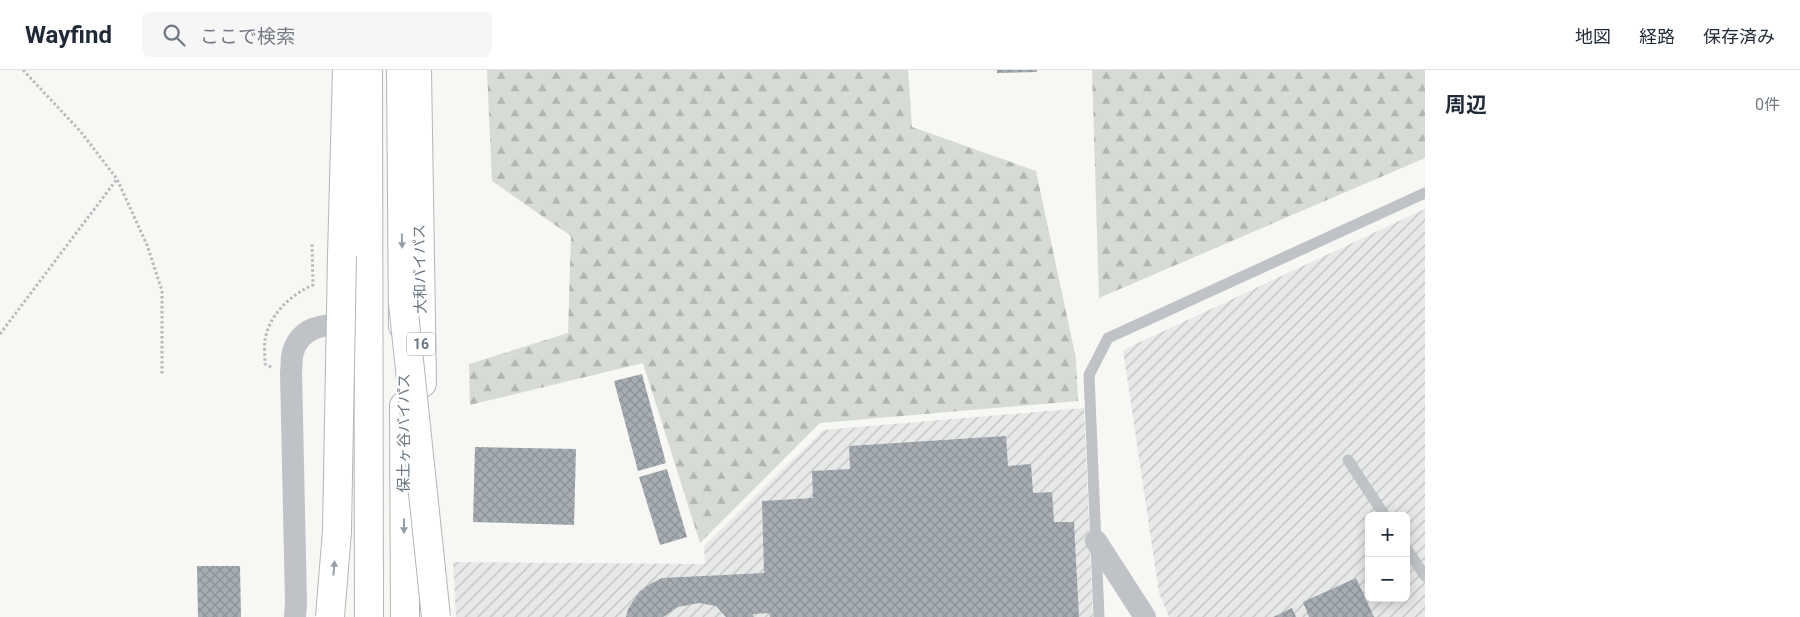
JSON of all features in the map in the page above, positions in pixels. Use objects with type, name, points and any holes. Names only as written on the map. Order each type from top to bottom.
[{"type":"highway","points":[[330,617],[337,531],[347,70]]},
{"type":"highway","points":[[354,70],[357,323],[357,617]]},
{"type":"highway","points":[[368,70],[368,617]]},
{"type":"highway","name":"保土ヶ谷バイパス","points":[[401,70],[404,617]]},
{"type":"highway","name":"大和バイパス","points":[[417,70],[425,617]]},
{"type":"highway","points":[[403,303],[436,617]]},
{"type":"street","points":[[295,617],[291,372],[293,352],[302,335],[320,325],[357,323]]},
{"type":"street","points":[[1096,541],[1145,617]]},
{"type":"lane","points":[[1099,617],[1089,375],[1108,338],[1425,193]]},
{"type":"lane","points":[[1348,460],[1382,512]]},
{"type":"lane","points":[[1410,554],[1425,576]]},
{"type":"path","points":[[24,70],[81,132],[117,179],[147,245],[162,291],[162,376]]},
{"type":"path","points":[[0,334],[117,179]]},
{"type":"path","points":[[291,372],[265,364],[265,339],[283,304],[302,290],[313,285],[312,243]]},
{"type":"shaded area","points":[[1425,209],[1425,617],[1169,617],[1159,593],[1123,350]]},
{"type":"shaded area","points":[[1084,408],[1093,617],[456,617],[453,562],[705,564],[704,546],[823,430]]},
{"type":"green space","points":[[487,70],[908,70],[912,127],[1036,171],[1076,359],[1078,401],[820,423],[700,543],[643,363],[470,405],[469,364],[568,333],[571,236],[492,181]]},
{"type":"green space","points":[[1092,70],[1425,70],[1425,158],[1099,298]]},
{"type":"building","points":[[997,70],[1037,70],[1037,72],[997,73]]},
{"type":"building","points":[[642,374],[666,463],[638,471],[614,381]]},
{"type":"building","points":[[1006,436],[1008,466],[1031,464],[1033,493],[1052,492],[1054,522],[1074,522],[1079,617],[770,617],[769,613],[753,614],[753,617],[726,617],[716,606],[699,603],[678,607],[663,617],[626,617],[628,609],[639,592],[662,578],[764,573],[762,501],[813,498],[812,471],[850,469],[849,446]]},
{"type":"building","points":[[475,447],[576,449],[574,525],[473,522]]},
{"type":"building","points":[[667,469],[687,537],[660,545],[639,477]]},
{"type":"building","points":[[197,566],[240,566],[241,617],[198,617]]},
{"type":"building","points":[[1356,578],[1365,598],[1365,602],[1367,602],[1374,617],[1309,617],[1303,602]]},
{"type":"building","points":[[1292,608],[1296,617],[1273,617]]}]
